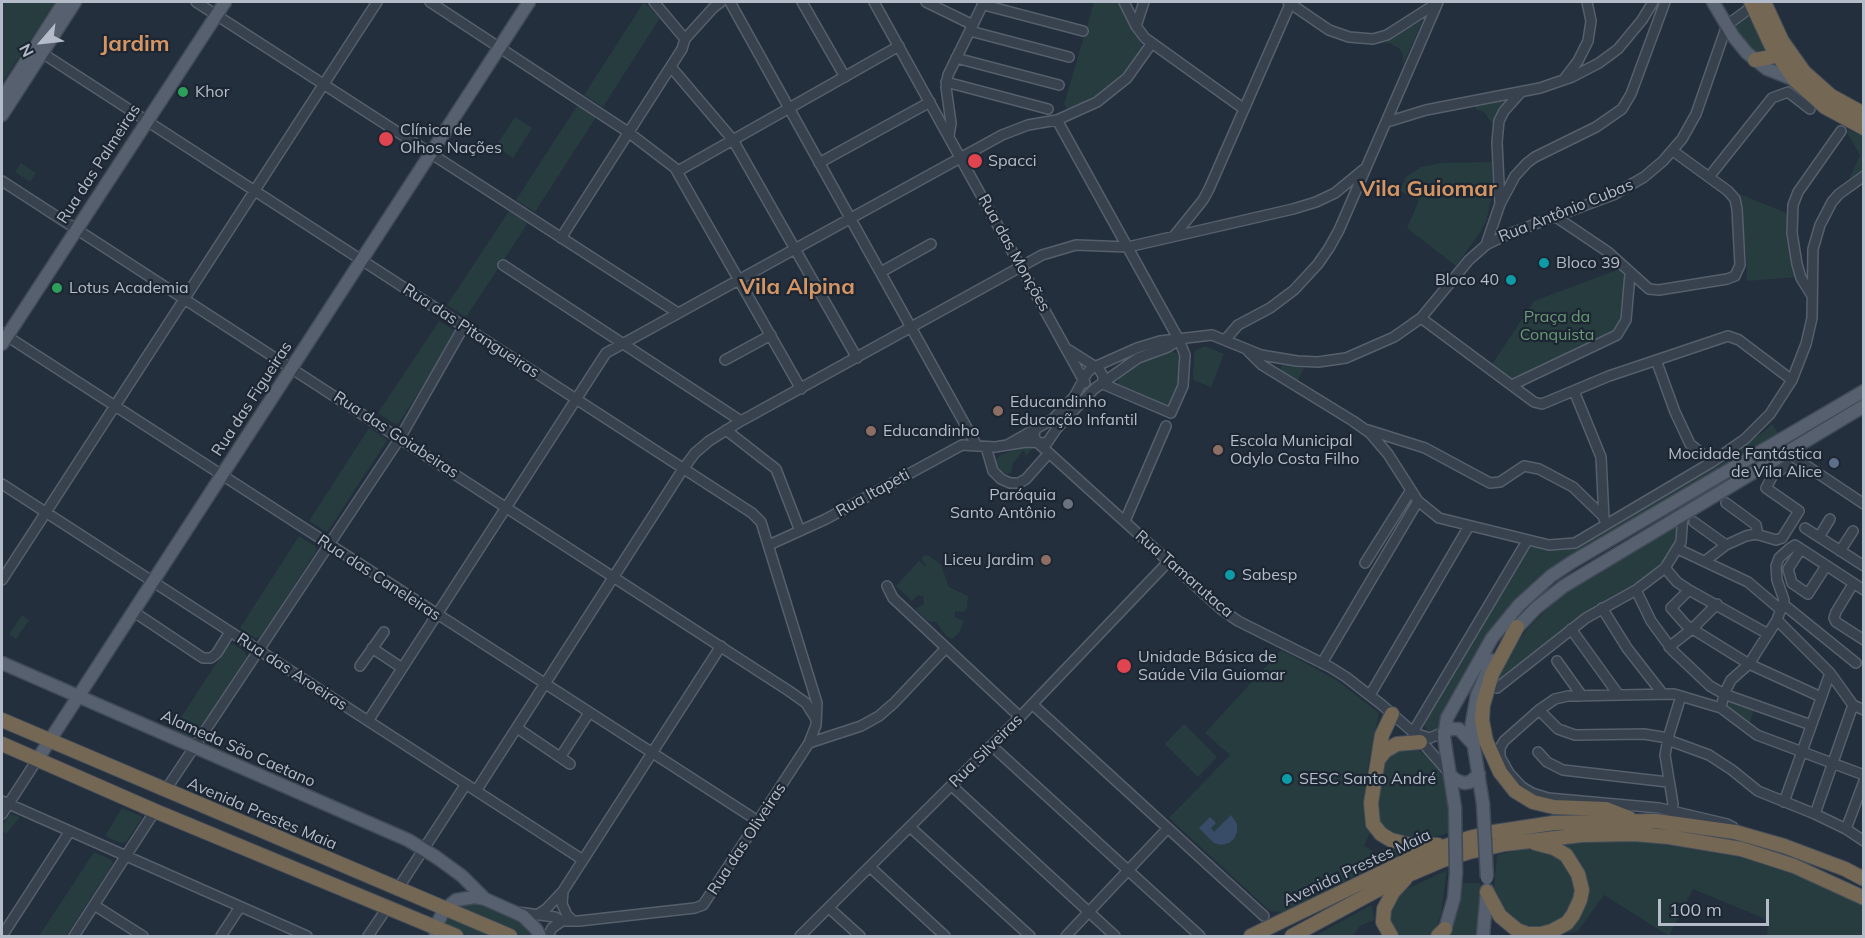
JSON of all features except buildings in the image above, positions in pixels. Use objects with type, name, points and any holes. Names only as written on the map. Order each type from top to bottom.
[{"type":"highway","points":[[1756,3],[1796,80],[1825,107],[1863,128]]},
{"type":"highway","points":[[1755,60],[1769,59],[1779,47]]},
{"type":"highway","points":[[1779,47],[1821,89],[1863,114]]},
{"type":"highway","points":[[1517,627],[1492,674],[1483,705],[1482,720],[1486,741],[1503,778],[1515,791],[1533,802],[1554,807],[1606,809],[1633,820]]},
{"type":"highway","points":[[1392,714],[1381,740],[1377,762],[1371,812],[1373,824],[1385,837],[1397,842],[1446,846]]},
{"type":"highway","name":"Avenida Prestes Maia","points":[[2,720],[444,910],[510,936]]},
{"type":"highway","points":[[1377,762],[1381,755],[1393,746],[1416,736]]},
{"type":"highway","points":[[2,744],[387,908],[435,932],[456,936]]},
{"type":"highway","name":"Avenida Prestes Maia","points":[[1251,936],[1388,869],[1446,846],[1494,832],[1535,825],[1670,816],[1794,849],[1845,868],[1863,879]]},
{"type":"highway","name":"Avenida Prestes Maia","points":[[1292,936],[1410,873],[1469,852],[1505,844],[1582,836],[1634,834],[1712,843],[1794,866],[1863,898]]},
{"type":"highway","points":[[1487,884],[1500,916],[1517,930],[1528,934],[1552,932],[1570,920],[1581,896],[1581,883],[1576,869],[1558,850],[1530,842]]},
{"type":"highway","points":[[1391,936],[1383,922],[1385,904],[1410,873]]},
{"type":"main road","points":[[2,99],[64,2]]},
{"type":"main road","points":[[2,115],[75,2]]},
{"type":"main road","name":"Rua das Palmeiras","points":[[3,338],[225,2]]},
{"type":"main road","name":"Rua das Figueiras","points":[[37,760],[529,2]]},
{"type":"main road","points":[[1713,2],[1739,44],[1755,60],[1767,69],[1796,80]]},
{"type":"main road","points":[[1442,934],[1456,888],[1455,808],[1444,732],[1451,709],[1492,638],[1518,605],[1551,576],[1863,391]]},
{"type":"main road","points":[[1483,936],[1487,884],[1483,804],[1471,728],[1482,681],[1494,658],[1517,627],[1536,608],[1564,586],[1863,406]]},
{"type":"main road","name":"Alameda São Caetano","points":[[2,663],[194,749],[408,840],[457,872],[485,899]]},
{"type":"main road","points":[[1444,732],[1451,729],[1461,730],[1472,744]]},
{"type":"main road","points":[[1451,776],[1464,783],[1470,782],[1479,774]]},
{"type":"main road","points":[[435,932],[444,910],[460,897],[463,888],[457,872]]},
{"type":"main road","points":[[456,900],[470,897],[485,899],[515,912],[529,922],[540,936]]},
{"type":"street","points":[[196,2],[678,313]]},
{"type":"street","points":[[2,580],[377,2]]},
{"type":"street","points":[[430,2],[628,132],[678,171],[801,388]]},
{"type":"street","points":[[654,2],[685,39]]},
{"type":"street","points":[[561,238],[671,67],[685,39],[712,8],[721,2]]},
{"type":"street","points":[[730,2],[993,471],[1001,479],[1010,483],[1019,483],[1052,456],[1051,429],[1039,427]]},
{"type":"street","points":[[802,2],[845,77]]},
{"type":"street","name":"Rua das Monções","points":[[874,2],[1083,380]]},
{"type":"street","points":[[926,2],[971,28],[1069,57]]},
{"type":"street","points":[[949,136],[951,123],[946,82],[983,2],[988,6],[1083,31]]},
{"type":"street","points":[[1124,2],[1142,35],[1244,109]]},
{"type":"street","points":[[1136,26],[1144,2]]},
{"type":"street","points":[[1174,236],[1203,200],[1290,2],[1329,30],[1348,37],[1373,39],[1387,35],[1438,2]]},
{"type":"street","points":[[1225,340],[1238,325],[1285,297],[1311,272],[1329,248],[1387,122],[1438,2]]},
{"type":"street","points":[[1564,80],[1578,61],[1588,40],[1591,21],[1587,2]]},
{"type":"street","points":[[1387,122],[1564,80],[1593,66],[1618,49],[1642,20],[1653,2]]},
{"type":"street","points":[[1486,245],[1500,204],[1515,176],[1527,163],[1596,128],[1622,109],[1631,94],[1665,2]]},
{"type":"street","points":[[1726,25],[1756,3]]},
{"type":"street","name":"Rua Antônio Cubas","points":[[1096,367],[1166,339],[1179,340],[1212,335],[1248,351],[1277,358],[1318,362],[1346,358],[1394,337],[1421,318],[1469,260],[1486,245],[1506,235],[1613,195],[1634,184],[1653,170],[1673,151],[1696,114],[1726,25]]},
{"type":"street","points":[[368,721],[603,357],[960,156],[1016,129],[1057,120],[1097,102],[1119,85],[1139,63],[1152,43]]},
{"type":"street","points":[[678,171],[899,46]]},
{"type":"street","name":"Rua das Pitangueiras","points":[[42,53],[757,517],[769,545],[810,678],[807,694],[817,721],[815,732],[809,743]]},
{"type":"street","points":[[956,58],[1059,85]]},
{"type":"street","points":[[671,67],[733,140],[857,358]]},
{"type":"street","points":[[946,82],[1048,109]]},
{"type":"street","points":[[1500,204],[1497,131],[1503,111],[1521,92]]},
{"type":"street","points":[[1709,177],[1772,98],[1788,92],[1810,109]]},
{"type":"street","points":[[819,163],[930,102]]},
{"type":"street","points":[[1057,120],[1179,340],[1185,355],[1183,386],[1171,413],[1099,387],[1089,387],[1083,380]]},
{"type":"street","points":[[1812,296],[1801,278],[1797,264],[1792,233],[1792,205],[1798,192],[1841,131]]},
{"type":"street","points":[[1556,217],[1608,252],[1646,288],[1659,290],[1727,279],[1737,274],[1740,265],[1736,202],[1728,191],[1673,151]]},
{"type":"street","points":[[476,791],[683,469],[700,448],[741,421],[1042,255],[1066,247],[1083,245],[1128,247],[1293,209],[1335,193],[1363,170]]},
{"type":"street","points":[[1366,429],[1382,446],[1418,501],[1439,518],[1550,545],[1568,545],[1585,539],[1604,522],[1712,462],[1745,439],[1776,407],[1792,380],[1806,344],[1812,318],[1813,249],[1820,225],[1839,194],[1863,176]]},
{"type":"street","name":"Rua das Goiabeiras","points":[[2,181],[789,691],[807,694]]},
{"type":"street","points":[[1335,193],[1354,193]]},
{"type":"street","points":[[881,273],[931,244]]},
{"type":"street","points":[[504,265],[741,421]]},
{"type":"street","points":[[1512,385],[1617,335],[1626,320],[1630,274]]},
{"type":"street","points":[[1421,318],[1534,402],[1542,404],[1609,376],[1725,337],[1732,337],[1792,380]]},
{"type":"street","points":[[165,791],[399,438],[464,326]]},
{"type":"street","points":[[725,360],[771,335]]},
{"type":"street","name":"Rua das Caneleiras","points":[[3,338],[114,406],[758,821]]},
{"type":"street","name":"Rua Antônio Cubas","points":[[1052,437],[1099,387],[1138,358],[1168,347],[1179,340]]},
{"type":"street","name":"Rua das Monções","points":[[1066,347],[1075,356],[1096,367]]},
{"type":"street","points":[[1248,351],[1262,365],[1281,378],[1366,429],[1425,448],[1490,483],[1500,482],[1524,466],[1539,469],[1578,491],[1604,522]]},
{"type":"street","points":[[1277,358],[1277,368],[1281,378]]},
{"type":"street","points":[[1656,360],[1675,412],[1690,444],[1712,462]]},
{"type":"street","points":[[1009,444],[1053,419],[1071,400],[1089,370],[1096,367],[1103,376],[1099,387]]},
{"type":"street","points":[[1574,391],[1601,457],[1604,522]]},
{"type":"street","points":[[1125,521],[1166,426]]},
{"type":"street","points":[[1039,427],[1034,437],[1038,443],[1044,444],[1052,437]]},
{"type":"street","points":[[726,430],[776,469],[800,531]]},
{"type":"street","name":"Rua Itapeti","points":[[769,545],[800,531],[958,447],[1038,443]]},
{"type":"street","name":"Rua Tamarutaca","points":[[1038,443],[1232,617],[1322,663],[1370,695],[1416,736],[1451,776]]},
{"type":"street","points":[[1786,452],[1863,504]]},
{"type":"street","points":[[1705,561],[1726,545],[1746,536],[1758,535],[1780,540],[1799,513],[1798,509],[1766,488],[1773,475],[1788,465]]},
{"type":"street","name":"Rua das Aroeiras","points":[[2,484],[583,860]]},
{"type":"street","points":[[1365,563],[1411,490]]},
{"type":"street","points":[[1322,663],[1418,501]]},
{"type":"street","points":[[1726,503],[1756,525],[1758,535]]},
{"type":"street","points":[[1497,688],[1571,629],[1602,608],[1636,590],[1665,568],[1681,542],[1683,514]]},
{"type":"street","points":[[1819,537],[1830,519]]},
{"type":"street","points":[[1694,522],[1726,545]]},
{"type":"street","points":[[1370,695],[1469,526]]},
{"type":"street","points":[[1805,528],[1863,566]]},
{"type":"street","points":[[1840,551],[1853,531]]},
{"type":"street","points":[[1444,732],[1430,738],[1416,736],[1527,541]]},
{"type":"street","points":[[1721,708],[1724,694],[1733,677],[1749,664],[1777,620],[1784,598],[1776,577],[1778,562],[1782,555],[1794,545],[1863,591]]},
{"type":"street","points":[[1678,549],[1748,582],[1856,663]]},
{"type":"street","points":[[1801,549],[1788,569],[1792,583],[1808,594],[1826,566]]},
{"type":"street","name":"Rua Silveiras","points":[[800,936],[992,746],[1169,561]]},
{"type":"street","points":[[1665,568],[1677,582],[1689,590],[1768,634]]},
{"type":"street","points":[[1853,584],[1834,618],[1836,622],[1862,635]]},
{"type":"street","points":[[887,586],[893,598],[1020,717]]},
{"type":"street","points":[[1636,590],[1651,621],[1670,647],[1710,686],[1724,694],[1811,725]]},
{"type":"street","points":[[1689,590],[1671,608],[1692,629],[1749,664],[1821,697]]},
{"type":"street","points":[[1670,647],[1717,604]]},
{"type":"street","points":[[1602,608],[1627,648],[1662,693]]},
{"type":"street","points":[[134,612],[203,658],[214,656],[230,632]]},
{"type":"street","points":[[1777,620],[1818,659],[1854,705],[1863,710]]},
{"type":"street","points":[[1571,629],[1618,694]]},
{"type":"street","points":[[360,666],[384,632]]},
{"type":"street","points":[[1818,659],[1832,643]]},
{"type":"street","points":[[537,915],[563,891],[721,646]]},
{"type":"street","points":[[372,648],[402,668]]},
{"type":"street","points":[[809,743],[861,726],[879,716],[946,648]]},
{"type":"street","points":[[1557,661],[1582,696]]},
{"type":"street","points":[[1784,802],[1830,673]]},
{"type":"street","points":[[1681,696],[1668,739],[1665,762],[1673,804],[1670,816],[1640,806],[1548,798],[1532,793],[1522,787],[1500,757],[1500,748],[1504,741],[1539,710],[1556,699],[1568,696],[1662,693],[1681,696],[1721,708],[1757,735],[1863,775]]},
{"type":"street","points":[[1032,704],[1264,916]]},
{"type":"street","points":[[1815,814],[1854,705]]},
{"type":"street","points":[[1539,710],[1558,729],[1575,735],[1644,734],[1668,739],[1709,755],[1732,770],[1751,787],[1815,814],[1846,829],[1863,841]]},
{"type":"street","points":[[561,756],[589,712]]},
{"type":"street","points":[[517,728],[570,764]]},
{"type":"street","name":"Rua das Oliveiras","points":[[515,912],[573,921],[699,907],[706,902],[809,743]]},
{"type":"street","points":[[992,746],[1200,936]]},
{"type":"street","points":[[1538,752],[1547,762],[1563,770],[1668,782]]},
{"type":"street","name":"Rua das Figueiras","points":[[2,814],[5,802],[37,760]]},
{"type":"street","points":[[1846,829],[1863,781]]},
{"type":"street","points":[[397,890],[466,784]]},
{"type":"street","points":[[952,786],[1115,936]]},
{"type":"street","points":[[5,802],[307,936]]},
{"type":"street","points":[[74,936],[155,811]]},
{"type":"street","points":[[910,827],[1030,936]]},
{"type":"street","points":[[1066,936],[1168,828]]},
{"type":"street","points":[[2,936],[70,831]]},
{"type":"street","points":[[870,867],[945,936]]},
{"type":"street","points":[[563,891],[562,904],[573,921]]},
{"type":"street","points":[[94,905],[143,936]]},
{"type":"street","points":[[221,936],[240,907]]},
{"type":"street","points":[[368,936],[387,908]]},
{"type":"street","points":[[829,908],[860,936]]},
{"type":"street","points":[[548,936],[552,928],[562,921]]},
{"type":"green space","points":[[2,2],[55,2],[2,83]]},
{"type":"green space","points":[[644,2],[660,18],[603,107],[584,95]]},
{"type":"green space","points":[[1094,2],[1120,2],[1143,48],[1117,82],[1101,95],[1069,112],[1064,104]]},
{"type":"green space","points":[[1745,17],[1751,19],[1768,54],[1758,54],[1751,50],[1734,29],[1735,24]]},
{"type":"green space","points":[[1421,21],[1403,65],[1403,55],[1399,48],[1389,43],[1383,44]]},
{"type":"green space","points":[[1501,101],[1503,103],[1492,124],[1485,113],[1476,109],[1475,106]]},
{"type":"green space","points":[[577,106],[596,117],[535,212],[516,200]]},
{"type":"green space","points":[[515,117],[532,128],[513,158],[496,146]]},
{"type":"green space","points":[[1845,129],[1863,136],[1863,170],[1849,179],[1860,155]]},
{"type":"green space","points":[[1492,162],[1493,190],[1486,222],[1456,266],[1407,228],[1419,200],[1400,191],[1406,177],[1421,167],[1440,163]]},
{"type":"green space","points":[[21,163],[36,173],[30,182],[15,172]]},
{"type":"green space","points":[[1732,191],[1789,214],[1797,277],[1747,281],[1741,207]]},
{"type":"green space","points":[[509,211],[526,222],[526,226],[466,317],[447,305]]},
{"type":"green space","name":"Praça da Conquista","points":[[1619,269],[1626,278],[1623,319],[1616,331],[1514,381],[1491,366],[1534,301]]},
{"type":"green space","points":[[439,321],[455,331],[455,335],[399,423],[395,424],[378,413]]},
{"type":"green space","points":[[1205,346],[1224,354],[1211,387],[1193,380],[1194,354],[1196,350]]},
{"type":"green space","points":[[1173,351],[1180,356],[1180,377],[1177,390],[1169,405],[1166,406],[1117,384],[1120,376],[1139,362]]},
{"type":"green space","points":[[1284,364],[1305,366],[1297,382],[1281,371],[1281,366]]},
{"type":"green space","points":[[1772,424],[1779,434],[1553,569],[1525,591],[1493,626],[1479,647],[1445,710],[1439,729],[1433,733],[1426,729],[1424,724],[1526,549],[1533,546],[1573,549],[1587,542],[1715,464]]},
{"type":"green space","points":[[369,428],[386,439],[386,442],[328,531],[325,531],[309,521]]},
{"type":"green space","points":[[1031,444],[1033,448],[1026,456],[1024,450],[1013,463],[1011,473],[1005,474],[997,469],[996,460],[1000,455]]},
{"type":"green space","points":[[1677,527],[1675,545],[1668,557],[1648,576],[1579,616],[1493,685],[1501,665],[1528,628],[1567,590]]},
{"type":"green space","points":[[299,536],[315,546],[317,550],[260,638],[255,638],[240,628]]},
{"type":"green space","points":[[928,555],[941,565],[949,587],[968,596],[967,609],[963,612],[955,611],[955,617],[964,621],[959,633],[952,639],[946,636],[936,622],[928,621],[915,609],[924,604],[923,596],[918,595],[912,601],[896,586],[919,561],[926,567],[922,560],[923,556]]},
{"type":"green space","points":[[22,615],[29,620],[16,639],[9,634]]},
{"type":"green space","points":[[233,644],[247,656],[196,736],[191,737],[173,730],[228,645]]},
{"type":"green space","name":"SESC Santo André","points":[[1281,650],[1335,679],[1379,713],[1365,791],[1364,819],[1370,833],[1364,846],[1378,854],[1392,849],[1404,852],[1282,912],[1270,911],[1169,818],[1230,755],[1205,733]]},
{"type":"green space","points":[[1731,700],[1755,707],[1749,725],[1730,709],[1728,704]]},
{"type":"green space","points":[[1184,724],[1217,757],[1198,777],[1165,744]]},
{"type":"green space","points":[[1415,748],[1429,757],[1446,781],[1449,833],[1429,838],[1395,834],[1382,825],[1378,816],[1377,807],[1384,764],[1391,752]]},
{"type":"green space","points":[[122,808],[142,818],[126,842],[121,843],[105,836]]},
{"type":"green space","points":[[10,814],[20,817],[6,834],[2,831],[2,826]]},
{"type":"green space","points":[[1600,840],[1646,841],[1738,857],[1788,870],[1863,903],[1863,936],[1767,936],[1768,925],[1763,918],[1693,889],[1669,936],[1604,895],[1578,931],[1563,934],[1577,921],[1582,912],[1586,893],[1551,844]]},
{"type":"green space","points":[[1526,848],[1538,848],[1562,859],[1575,881],[1575,895],[1571,907],[1563,918],[1552,926],[1539,930],[1526,929],[1513,923],[1496,903],[1494,889],[1497,855]]},
{"type":"green space","points":[[94,852],[112,860],[113,864],[66,936],[39,936]]},
{"type":"green space","points":[[1447,870],[1441,915],[1435,930],[1426,936],[1403,936],[1396,933],[1389,920],[1390,905],[1407,889]]},
{"type":"green space","points":[[1462,883],[1480,883],[1477,936],[1448,936]]},
{"type":"green space","points":[[466,903],[484,904],[520,920],[536,936],[522,936],[455,909]]},
{"type":"green space","points":[[1371,905],[1374,920],[1360,926],[1352,936],[1315,936]]},
{"type":"green space","points":[[447,917],[494,936],[468,936],[444,926]]},
{"type":"water","points":[[1231,815],[1237,824],[1237,832],[1229,843],[1221,845],[1214,843],[1199,828],[1210,817],[1216,823],[1211,828],[1214,832]]},
{"type":"place","name":"Khor","points":[[183,92]]},
{"type":"place","name":"Clínica de Olhos Nações","points":[[386,139]]},
{"type":"place","name":"Spacci","points":[[975,161]]},
{"type":"place","name":"Bloco 39","points":[[1544,263]]},
{"type":"place","name":"Bloco 40","points":[[1511,280]]},
{"type":"place","name":"Lotus Academia","points":[[57,288]]},
{"type":"place","name":"Educandinho Educação Infantil","points":[[998,411]]},
{"type":"place","name":"Educandinho","points":[[871,431]]},
{"type":"place","name":"Escola Municipal Odylo Costa Filho","points":[[1218,450]]},
{"type":"place","name":"Mocidade Fantástica de Vila Alice","points":[[1834,463]]},
{"type":"place","name":"Paróquia Santo Antônio","points":[[1068,504]]},
{"type":"place","name":"Liceu Jardim","points":[[1046,560]]},
{"type":"place","name":"Sabesp","points":[[1230,575]]},
{"type":"place","name":"Unidade Básica de Saúde Vila Guiomar","points":[[1124,666]]},
{"type":"place","name":"SESC Santo André","points":[[1287,779]]},
{"type":"district","name":"Jardim","points":[[135,44]]},
{"type":"district","name":"Vila Guiomar","points":[[1428,189]]},
{"type":"district","name":"Vila Alpina","points":[[797,287]]}]
